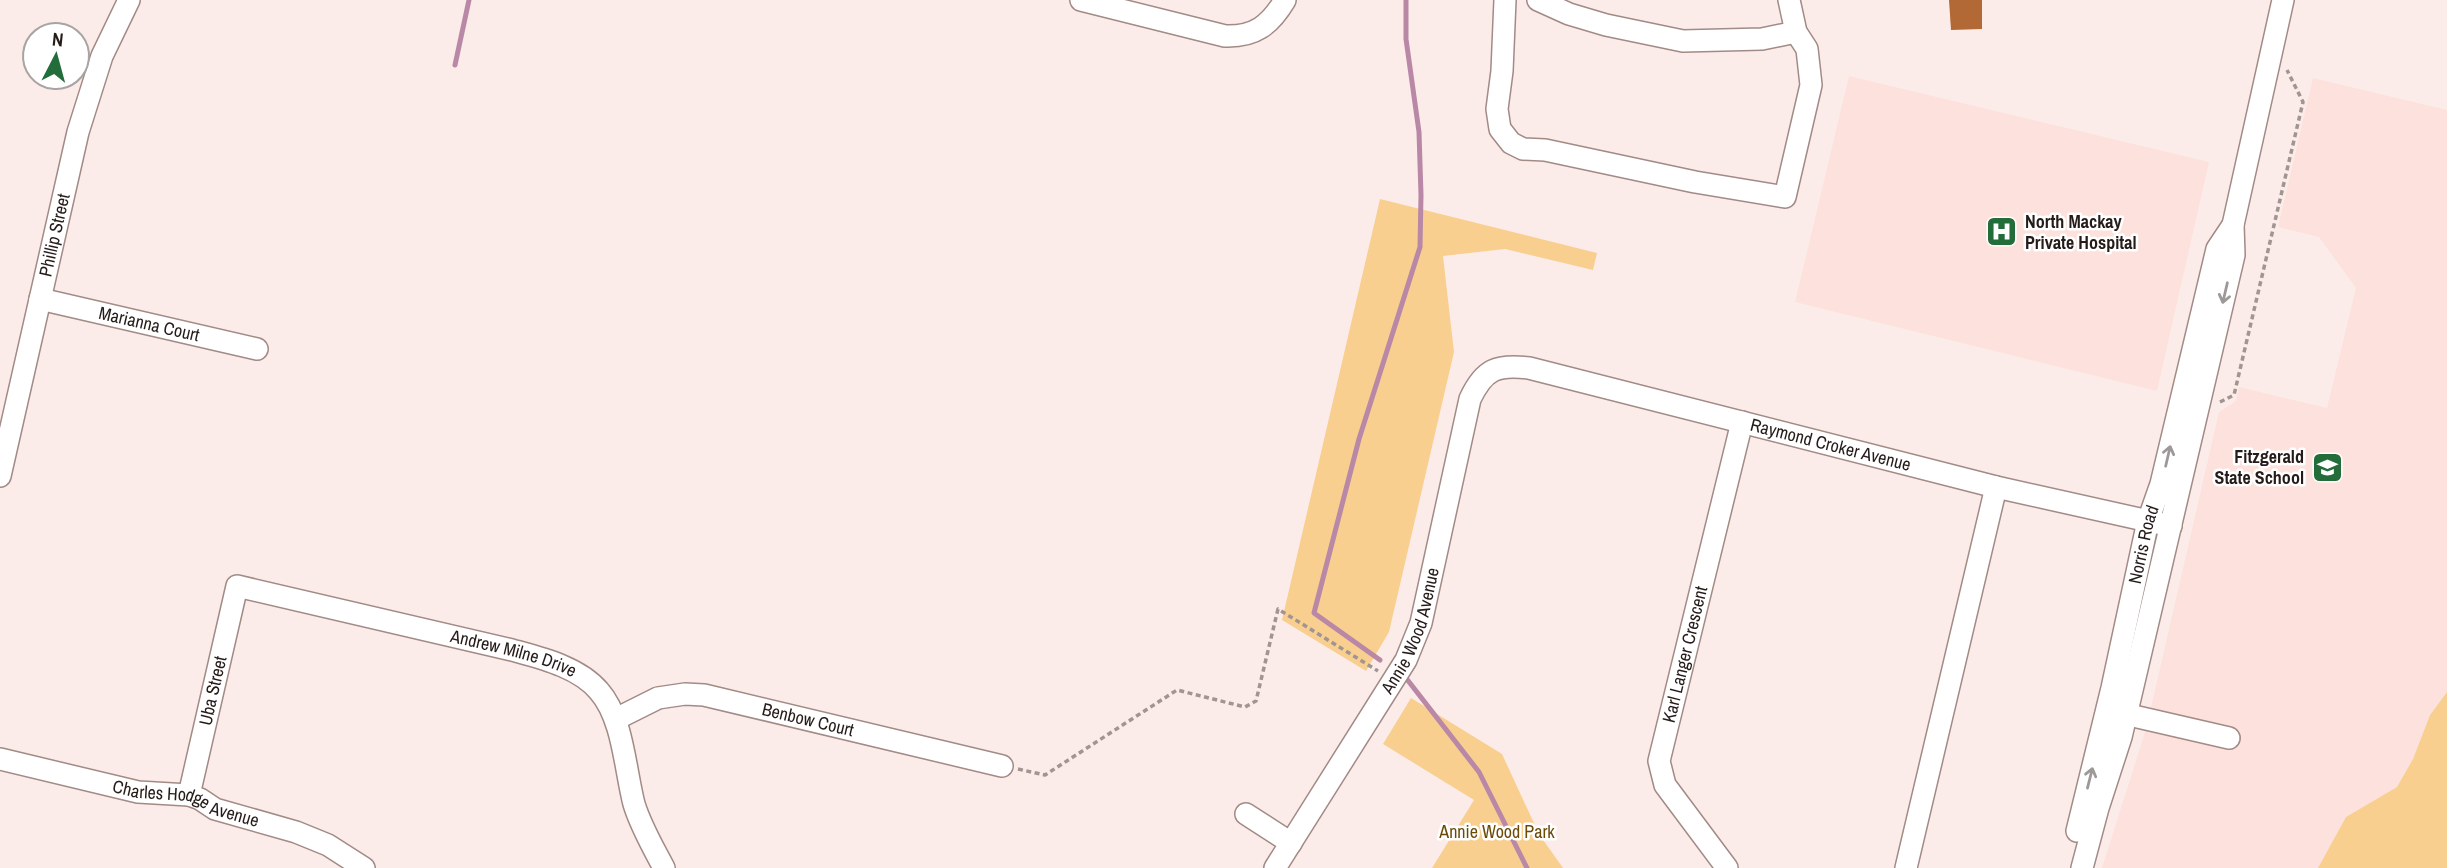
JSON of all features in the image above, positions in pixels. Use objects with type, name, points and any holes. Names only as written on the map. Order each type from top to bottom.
[{"type":"street","name":"Phillip Street","points":[[0,476],[78,132],[102,56],[129,0]]},
{"type":"street","points":[[1081,0],[1225,37],[1243,37],[1263,27],[1276,15],[1285,0]]},
{"type":"street","points":[[1505,0],[1497,109],[1500,129],[1511,143],[1523,149],[1545,150],[1695,182],[1785,197],[1811,85],[1807,49],[1796,32],[1789,0]]},
{"type":"street","points":[[1538,0],[1569,14],[1606,25],[1683,41],[1762,39],[1796,32]]},
{"type":"street","name":"Norris Road","points":[[2068,868],[2123,713],[2164,555],[2234,255],[2233,225],[2283,0]]},
{"type":"street","name":"Norris Road","points":[[2082,868],[2095,816],[2118,747],[2148,521],[2163,477],[2217,249],[2233,225]]},
{"type":"street","name":"Marianna Court","points":[[40,299],[257,349]]},
{"type":"street","name":"Raymond Croker Avenue","points":[[1490,371],[1508,365],[1529,368],[1996,486],[2171,526]]},
{"type":"street","name":"Annie Wood Avenue","points":[[1275,868],[1406,660],[1421,623],[1470,399],[1478,382],[1490,371]]},
{"type":"street","name":"Karl Langer Crescent","points":[[1727,868],[1665,785],[1659,761],[1742,422]]},
{"type":"street","points":[[1906,868],[1996,486]]},
{"type":"street","name":"Andrew Milne Drive","points":[[237,586],[544,658],[576,673],[599,690],[616,719],[642,828],[664,868]]},
{"type":"street","name":"Uba Street","points":[[189,795],[237,586]]},
{"type":"street","name":"Benbow Court","points":[[616,719],[658,698],[704,695],[1002,766]]},
{"type":"street","points":[[2123,713],[2229,738]]},
{"type":"street","name":"Charles Hodge Avenue","points":[[0,759],[138,792],[189,795],[215,809],[328,845],[364,868]]},
{"type":"street","points":[[1246,814],[1292,842]]},
{"type":"path","points":[[1002,766],[1045,775],[1177,690],[1245,707],[1256,701],[1278,609],[1394,681]]},
{"type":"shaded area","name":"North Mackay Private Hospital","points":[[1849,76],[2209,162],[2157,391],[1795,302]]},
{"type":"shaded area","name":"Fitzgerald State School","points":[[2313,78],[2447,110],[2447,692],[2430,715],[2413,759],[2397,787],[2346,817],[2318,868],[2102,868],[2146,729],[2219,412],[2236,401],[2239,387],[2327,408],[2356,288],[2319,237],[2278,227]]},
{"type":"green space","points":[[1380,199],[1597,253],[1593,270],[1505,249],[1443,256],[1454,352],[1389,632],[1366,671],[1282,620]]},
{"type":"green space","points":[[2447,692],[2447,868],[2318,868],[2346,817],[2397,787],[2413,759],[2430,715]]},
{"type":"green space","name":"Annie Wood Park","points":[[1411,698],[1502,754],[1539,834],[1563,868],[1432,868],[1474,800],[1383,744]]},
{"type":"building","points":[[1949,0],[1982,0],[1982,29],[1951,30]]},
{"type":"waterway","points":[[455,65],[469,0]]},
{"type":"waterway","points":[[1380,660],[1314,613],[1359,439],[1420,247],[1419,132],[1406,39],[1406,0]]},
{"type":"waterway","points":[[1406,678],[1479,772],[1527,868]]},
{"type":"place","name":"North Mackay Private Hospital","points":[[2002,232]]},
{"type":"place","name":"Fitzgerald State School","points":[[2327,467]]}]
